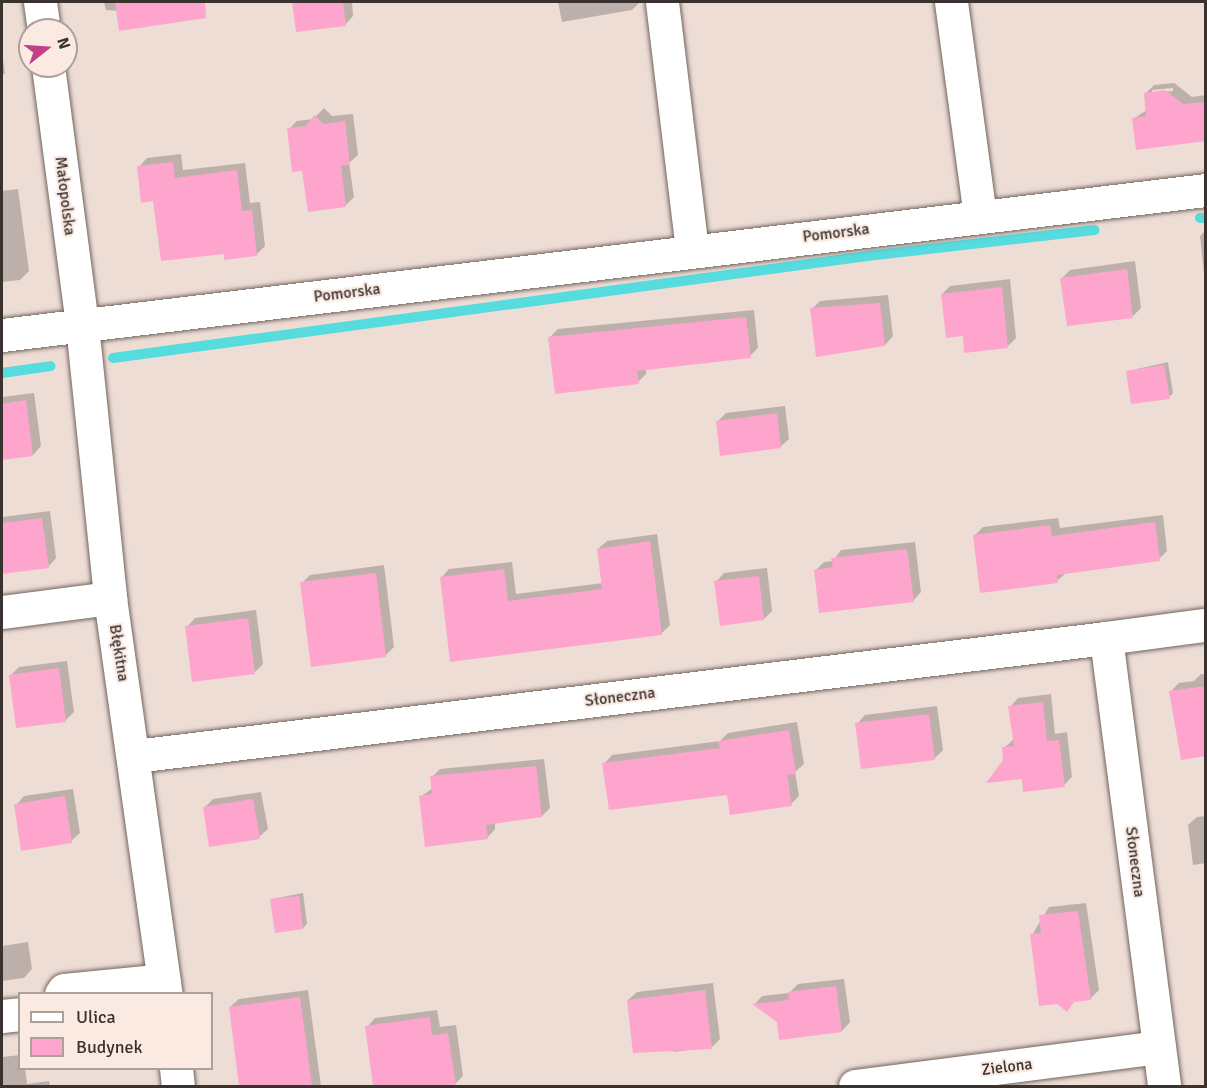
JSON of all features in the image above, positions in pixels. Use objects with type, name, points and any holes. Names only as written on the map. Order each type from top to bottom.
[{"type":"street","points":[[40,2],[42,18]]},
{"type":"street","points":[[662,2],[692,250]]},
{"type":"street","points":[[951,2],[980,216]]},
{"type":"street","name":"Małopolska","points":[[50,78],[82,325]]},
{"type":"street","name":"Pomorska","points":[[2,335],[692,250],[1206,190]]},
{"type":"street","name":"Błękitna","points":[[62,992],[64,990],[165,987],[135,756],[110,598],[82,325]]},
{"type":"street","points":[[2,612],[110,598]]},
{"type":"street","name":"Słoneczna","points":[[135,756],[1203,625]]},
{"type":"street","name":"Słoneczna","points":[[1106,638],[1164,1086]]},
{"type":"street","points":[[2,1016],[18,1014]]},
{"type":"street","name":"Zielona","points":[[855,1086],[1158,1047]]},
{"type":"street","points":[[176,1070],[178,1086]]},
{"type":"building","points":[[115,2],[205,2],[206,18],[119,31]]},
{"type":"building","points":[[292,2],[343,2],[346,26],[296,32]]},
{"type":"building","points":[[1165,90],[1183,104],[1206,102],[1206,141],[1136,150],[1132,118],[1146,116],[1144,93]]},
{"type":"building","points":[[314,115],[324,124],[345,121],[350,165],[341,166],[346,207],[308,212],[302,171],[292,172],[287,128],[306,126]]},
{"type":"building","points":[[173,162],[175,178],[237,170],[242,211],[252,210],[257,256],[224,260],[224,254],[161,261],[153,201],[141,203],[137,166]]},
{"type":"building","points":[[1127,269],[1133,318],[1067,326],[1060,278]]},
{"type":"building","points":[[1002,287],[1008,348],[964,353],[963,336],[946,338],[941,294]]},
{"type":"building","points":[[880,303],[885,346],[816,357],[810,308]]},
{"type":"building","points":[[746,317],[751,358],[637,371],[639,384],[555,394],[548,337]]},
{"type":"building","points":[[1164,365],[1170,399],[1131,404],[1126,371]]},
{"type":"building","points":[[26,400],[33,456],[2,460],[2,404]]},
{"type":"building","points":[[777,413],[781,448],[720,456],[716,421]]},
{"type":"building","points":[[42,518],[49,568],[2,574],[2,523]]},
{"type":"building","points":[[1155,522],[1160,561],[1057,575],[1058,583],[980,593],[973,535],[1050,525],[1052,536]]},
{"type":"building","points":[[650,541],[662,635],[450,662],[440,577],[504,569],[508,601],[602,589],[597,549]]},
{"type":"building","points":[[907,549],[914,602],[819,613],[814,570],[833,567],[831,558]]},
{"type":"building","points":[[376,573],[386,657],[311,667],[300,582]]},
{"type":"building","points":[[759,576],[764,620],[720,626],[714,581]]},
{"type":"building","points":[[248,618],[255,674],[192,682],[185,626]]},
{"type":"building","points":[[59,668],[66,722],[16,728],[9,675]]},
{"type":"building","points":[[1206,686],[1206,756],[1181,760],[1169,691]]},
{"type":"building","points":[[1043,702],[1047,741],[1059,740],[1065,787],[1023,792],[1022,779],[986,783],[1003,760],[1002,747],[1014,746],[1008,706]]},
{"type":"building","points":[[929,714],[935,760],[861,769],[855,723]]},
{"type":"building","points":[[789,730],[796,774],[787,775],[792,806],[730,815],[727,795],[609,810],[602,763],[720,748],[718,741]]},
{"type":"building","points":[[536,766],[542,817],[486,825],[488,839],[425,847],[419,796],[432,794],[430,776]]},
{"type":"building","points":[[65,796],[72,843],[21,851],[14,804]]},
{"type":"building","points":[[253,799],[260,839],[209,847],[203,807]]},
{"type":"building","points":[[299,896],[303,929],[275,933],[270,899]]},
{"type":"building","points":[[1078,911],[1091,1000],[1074,1002],[1067,1012],[1057,1004],[1039,1006],[1030,934],[1041,933],[1039,915]]},
{"type":"building","points":[[836,986],[842,1032],[779,1040],[777,1022],[752,1004],[789,1000],[788,992]]},
{"type":"building","points":[[705,990],[712,1049],[633,1053],[627,1000]]},
{"type":"building","points":[[300,997],[312,1086],[239,1086],[229,1007]]},
{"type":"building","points":[[430,1017],[432,1035],[448,1033],[456,1086],[373,1086],[365,1026]]},
{"type":"waterway","points":[[1200,218],[1206,218]]},
{"type":"waterway","points":[[113,358],[867,256],[1095,230]]},
{"type":"waterway","points":[[2,373],[51,366]]}]
